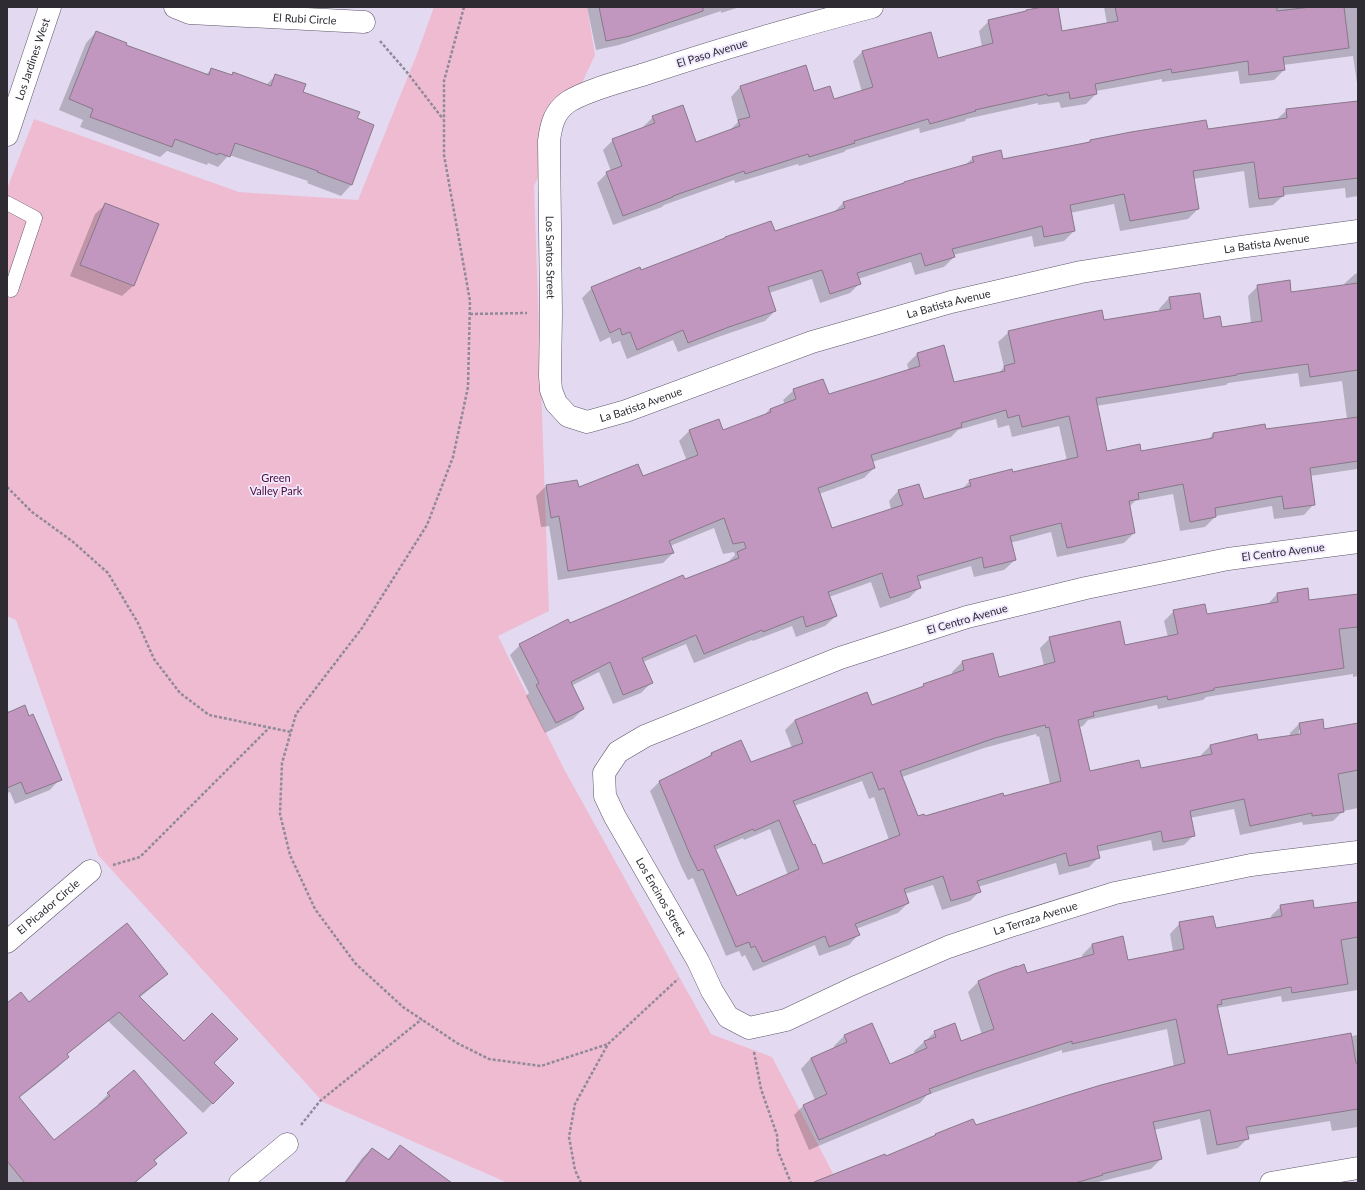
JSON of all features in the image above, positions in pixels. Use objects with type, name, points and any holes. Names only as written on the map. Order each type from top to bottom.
[{"type":"street","name":"Los Jardines West","points":[[7,135],[50,7]]},
{"type":"street","name":"El Rubi Circle","points":[[175,7],[190,13],[364,22]]},
{"type":"street","name":"El Paso Avenue","points":[[557,112],[568,102],[584,94],[668,66],[826,19],[872,7]]},
{"type":"street","name":"Los Santos Street","points":[[556,404],[551,390],[550,376],[551,313],[549,141],[551,126],[557,112]]},
{"type":"street","name":"La Batista Avenue","points":[[556,404],[568,416],[587,422],[626,411],[812,342],[951,302],[1081,272],[1240,247],[1358,231]]},
{"type":"street","name":"El Centro Avenue","points":[[604,773],[618,752],[645,736],[840,658],[966,617],[1086,588],[1228,559],[1358,542]]},
{"type":"street","name":"Los Encinos Street","points":[[604,773],[605,796],[615,817],[698,961],[712,991],[728,1017],[749,1028]]},
{"type":"street","name":"La Terraza Avenue","points":[[749,1028],[786,1020],[858,986],[948,947],[1115,893],[1251,865],[1358,852]]},
{"type":"street","name":"El Picador Circle","points":[[7,942],[90,871]]},
{"type":"street","points":[[240,1183],[287,1144]]},
{"type":"street","points":[[1272,1183],[1358,1168]]},
{"type":"lane","points":[[7,203],[35,218],[11,290],[7,288]]},
{"type":"path","points":[[464,7],[444,81],[444,155],[470,301],[468,387],[453,457],[427,525],[362,628],[296,714],[282,762],[280,814],[290,856],[315,910],[355,963],[403,1007],[457,1043],[489,1059],[541,1066],[608,1044]]},
{"type":"path","points":[[364,22],[406,71],[444,120]]},
{"type":"path","points":[[470,314],[551,313]]},
{"type":"path","points":[[7,487],[32,512],[72,542],[108,573],[138,623],[154,659],[180,693],[208,715],[291,732]]},
{"type":"path","points":[[90,871],[140,857],[269,727]]},
{"type":"path","points":[[581,1183],[575,1170],[569,1137],[575,1104],[608,1044],[698,961]]},
{"type":"path","points":[[287,1144],[320,1101],[422,1019]]},
{"type":"path","points":[[749,1028],[761,1089],[776,1135],[778,1151],[791,1183]]},
{"type":"green space","name":"Green Valley Park","points":[[434,7],[587,7],[595,55],[534,186],[549,611],[498,636],[564,769],[711,1034],[772,1057],[838,1183],[508,1183],[323,1102],[98,855],[16,620],[7,616],[7,189],[34,119],[239,192],[358,200],[417,54]]},
{"type":"building","points":[[599,7],[703,7],[703,11],[630,36],[606,41]]},
{"type":"building","points":[[1043,7],[1058,7],[1062,31],[1118,21],[1115,7],[1277,7],[1277,11],[1311,7],[1344,7],[1349,48],[1283,57],[1285,70],[1249,75],[1248,61],[1172,73],[1171,69],[1095,84],[1097,94],[1070,99],[1069,92],[1048,96],[1047,94],[975,110],[976,111],[930,124],[928,119],[854,141],[855,143],[809,157],[808,154],[745,174],[744,171],[673,196],[623,216],[606,172],[622,166],[612,139],[655,123],[652,116],[683,105],[696,142],[740,126],[738,120],[750,117],[740,86],[806,65],[814,91],[830,86],[834,99],[873,87],[862,51],[931,32],[938,58],[993,43],[988,20]]},
{"type":"building","points":[[96,31],[127,43],[126,45],[209,75],[211,68],[232,75],[233,72],[271,86],[275,74],[306,84],[303,92],[360,112],[357,118],[374,125],[352,185],[317,172],[318,171],[235,143],[230,157],[219,153],[218,155],[175,139],[172,147],[90,117],[93,109],[69,99]]},
{"type":"building","points":[[1358,101],[1358,178],[1283,187],[1284,196],[1259,199],[1254,162],[1193,171],[1199,209],[1130,221],[1124,194],[1070,205],[1075,231],[1044,237],[1042,226],[952,249],[955,257],[925,266],[921,253],[857,273],[861,284],[830,294],[822,270],[768,287],[776,311],[688,343],[683,330],[637,350],[630,332],[622,335],[620,328],[610,333],[591,287],[640,267],[641,270],[725,237],[771,221],[775,231],[845,208],[843,202],[904,182],[974,162],[972,157],[1001,150],[1003,159],[1090,142],[1090,140],[1131,132],[1206,120],[1208,129],[1287,118],[1286,109]]},
{"type":"building","points":[[105,203],[159,224],[134,286],[80,265]]},
{"type":"building","points":[[1290,280],[1291,292],[1358,283],[1358,370],[1310,377],[1308,364],[1237,374],[1096,398],[1107,451],[1140,444],[1141,451],[1213,438],[1213,433],[1265,424],[1266,429],[1358,417],[1358,461],[1310,468],[1315,505],[1284,509],[1282,496],[1215,508],[1216,517],[1190,522],[1183,484],[1138,493],[1139,499],[1129,501],[1135,533],[1067,548],[1061,523],[1010,536],[1016,560],[984,568],[982,557],[917,576],[921,588],[890,598],[882,573],[828,592],[837,616],[806,627],[803,616],[763,632],[762,630],[704,654],[696,635],[642,658],[653,683],[623,695],[610,662],[571,682],[584,709],[556,723],[536,685],[539,683],[519,644],[568,619],[570,623],[683,575],[685,579],[739,558],[737,552],[746,548],[744,542],[733,544],[724,518],[669,541],[674,553],[568,571],[559,516],[551,518],[546,485],[577,480],[579,487],[638,464],[643,476],[698,455],[689,430],[719,419],[723,430],[771,412],[770,409],[796,399],[793,389],[823,379],[829,394],[920,366],[917,353],[944,345],[954,382],[1005,371],[1004,366],[1015,363],[1008,331],[1102,310],[1104,320],[1171,309],[1169,297],[1200,293],[1204,319],[1220,316],[1222,327],[1262,321],[1257,285]],"holes":[[[1006,410],[1008,418],[1019,415],[1022,427],[1069,416],[1078,457],[1013,472],[1012,469],[969,480],[971,486],[924,499],[919,484],[898,490],[903,505],[832,528],[818,488],[875,468],[871,455],[962,427],[961,423]]]},
{"type":"building","points":[[1308,588],[1309,600],[1358,594],[1358,627],[1339,629],[1344,668],[1214,688],[1214,690],[1168,700],[1167,696],[1093,712],[1094,716],[1078,720],[1090,771],[1139,760],[1141,768],[1212,754],[1210,745],[1257,734],[1258,740],[1301,734],[1299,723],[1323,719],[1324,729],[1358,723],[1358,770],[1338,774],[1344,812],[1312,816],[1312,813],[1250,826],[1244,799],[1190,811],[1195,836],[1163,842],[1161,831],[1097,846],[1100,858],[1069,866],[1066,853],[977,881],[981,892],[951,901],[943,876],[904,889],[909,903],[855,924],[860,935],[829,947],[825,936],[763,962],[755,946],[751,948],[749,942],[736,947],[703,869],[698,871],[691,857],[659,781],[712,755],[711,753],[741,740],[751,762],[803,743],[795,720],[867,692],[872,705],[924,686],[923,684],[964,670],[962,661],[993,653],[999,677],[1055,662],[1049,637],[1120,621],[1125,645],[1178,634],[1173,610],[1205,604],[1207,614],[1278,602],[1277,593]],"holes":[[[1045,725],[1046,728],[1049,727],[1061,781],[1004,796],[1003,793],[925,816],[924,814],[918,816],[900,771],[995,738]],[[872,772],[879,790],[884,788],[900,835],[823,864],[815,844],[813,845],[793,801]],[[779,820],[799,869],[737,896],[714,846],[753,829],[754,831]]]},
{"type":"building","points":[[25,705],[29,716],[33,714],[62,780],[26,794],[21,782],[7,788],[7,713]]},
{"type":"building","points":[[1313,900],[1314,908],[1358,902],[1358,937],[1341,940],[1348,984],[1292,993],[1291,987],[1221,1000],[1222,1004],[1217,1005],[1228,1055],[1351,1033],[1356,1063],[1358,1063],[1358,1109],[1246,1127],[1249,1139],[1217,1145],[1210,1110],[1153,1122],[1162,1159],[1102,1174],[1103,1175],[1075,1183],[814,1182],[885,1154],[886,1156],[973,1119],[976,1125],[1101,1085],[1185,1063],[1176,1019],[1072,1044],[1072,1041],[981,1070],[929,1089],[931,1093],[819,1140],[803,1105],[827,1094],[811,1058],[847,1042],[844,1035],[872,1023],[890,1064],[927,1048],[924,1041],[936,1037],[934,1031],[955,1023],[961,1041],[994,1029],[978,981],[994,974],[1024,964],[1027,973],[1094,954],[1092,944],[1123,936],[1128,960],[1184,949],[1179,922],[1213,916],[1216,928],[1282,916],[1280,905]]},
{"type":"building","points":[[127,923],[168,974],[139,996],[184,1041],[212,1013],[238,1039],[214,1063],[234,1083],[213,1104],[119,1012],[67,1054],[69,1057],[19,1097],[54,1140],[110,1096],[107,1093],[134,1070],[187,1133],[154,1160],[157,1164],[134,1183],[25,1183],[7,1161],[7,1003],[21,992],[29,1002]]},
{"type":"building","points":[[400,1145],[452,1183],[345,1183],[372,1148],[389,1160]]}]
